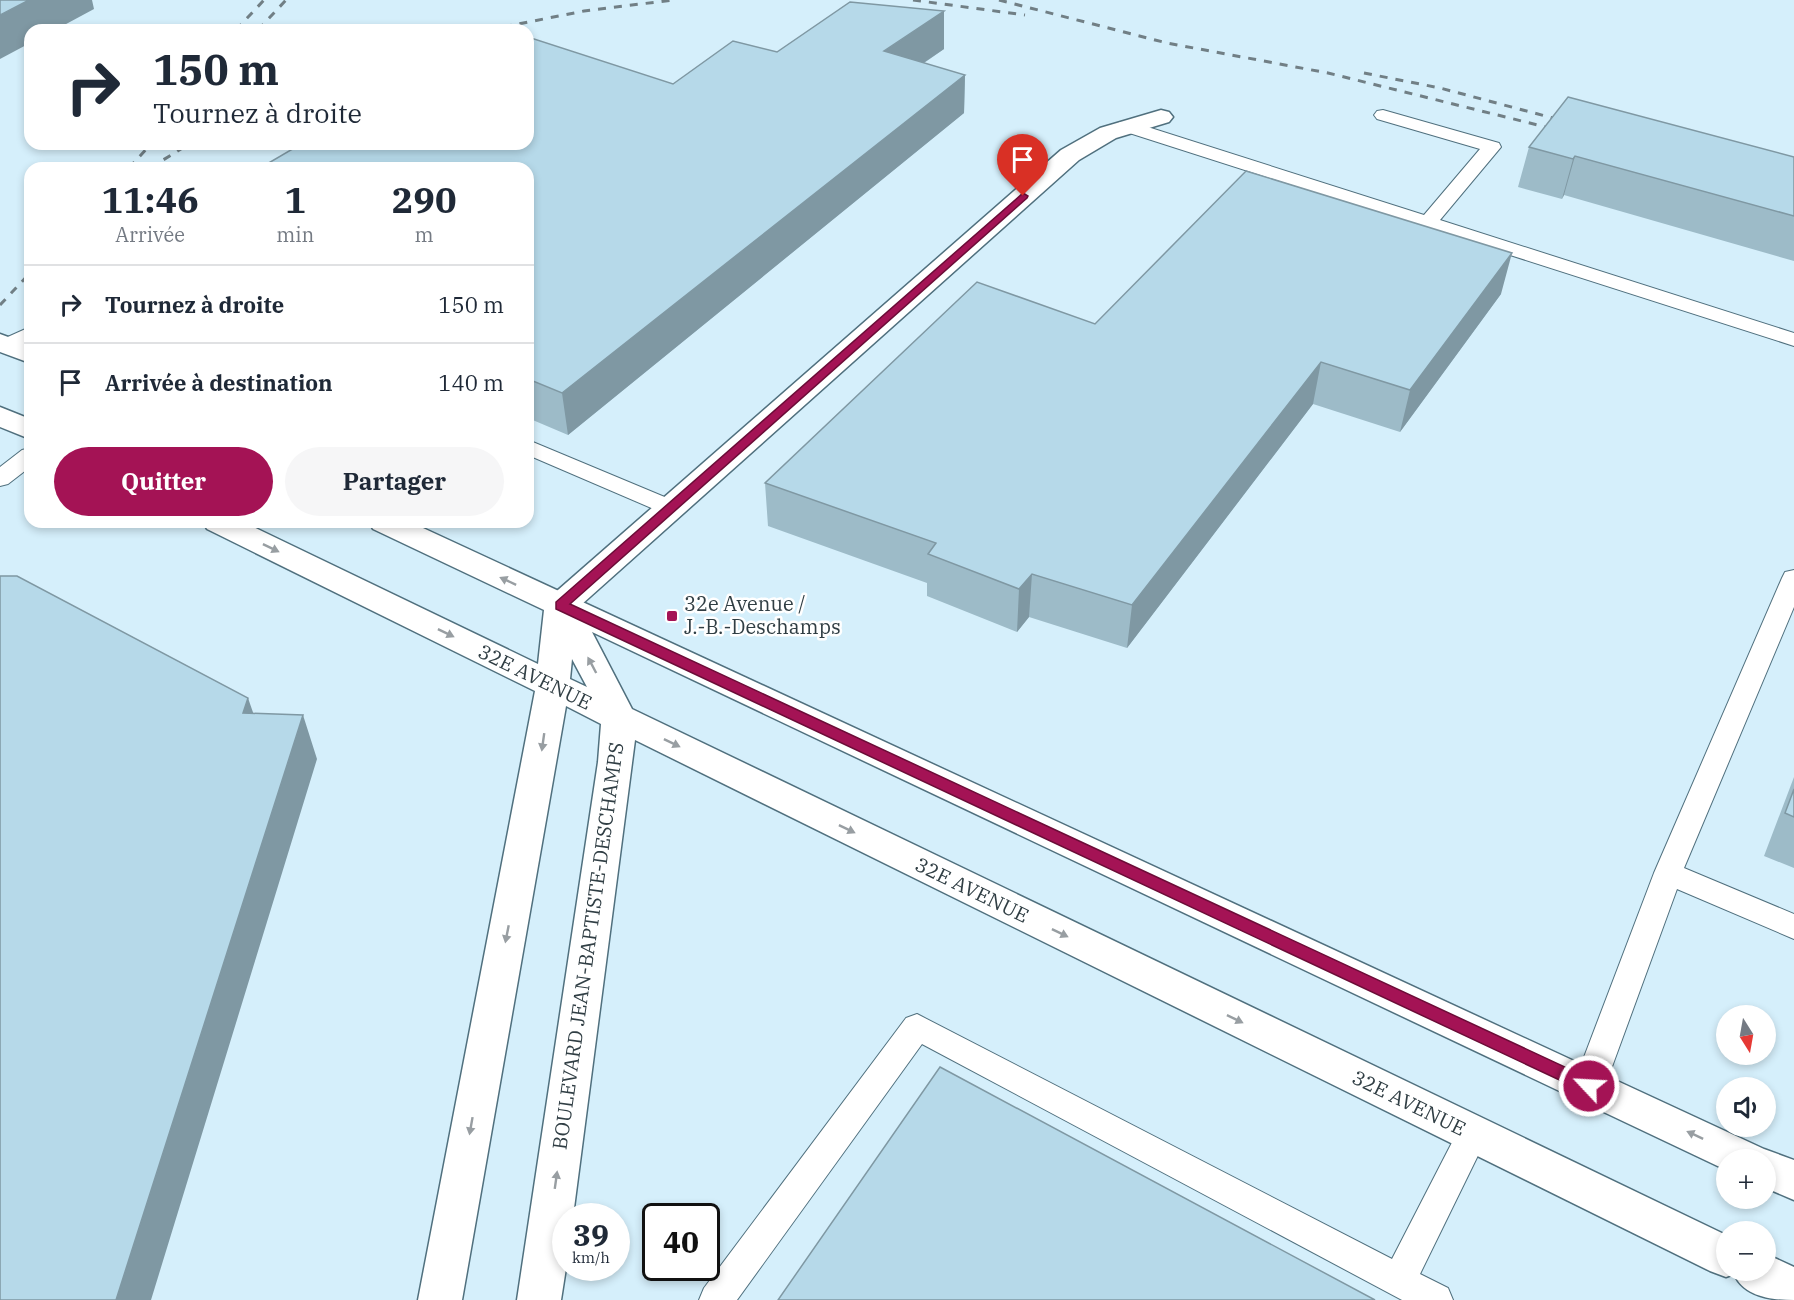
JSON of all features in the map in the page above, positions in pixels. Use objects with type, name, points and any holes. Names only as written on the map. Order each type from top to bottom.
[{"type":"street","points":[[440,1300],[553,685],[561,605],[1070,155],[1093,140],[1126,126],[1161,117]]},
{"type":"street","points":[[0,416],[24,427]]},
{"type":"street","name":"32E AVENUE","points":[[230,528],[1716,1252]]},
{"type":"street","points":[[397,528],[1724,1149]]},
{"type":"street","name":"BOULEVARD JEAN-BAPTISTE-DESCHAMPS","points":[[539,1300],[613,785],[619,717],[561,605]]},
{"type":"street","points":[[1776,1172],[1794,1181]]},
{"type":"street","points":[[1776,1281],[1794,1290]]},
{"type":"lane","points":[[1383,115],[1492,147],[1428,222]]},
{"type":"lane","points":[[1126,126],[1794,340]]},
{"type":"lane","points":[[534,450],[671,508]]},
{"type":"lane","points":[[0,478],[24,460]]},
{"type":"lane","points":[[1589,1086],[1668,873],[1794,580]]},
{"type":"lane","points":[[1668,873],[1794,927]]},
{"type":"lane","points":[[716,1300],[917,1027],[1436,1300]]},
{"type":"lane","points":[[1399,1280],[1472,1135]]},
{"type":"shaded area","points":[[0,0],[1794,0],[1794,1300],[0,1300]]},
{"type":"building","points":[[0,0],[29,0],[0,15]]},
{"type":"building","points":[[850,2],[944,11],[884,51],[965,75],[562,393],[534,381],[534,162],[270,162],[291,150],[534,150],[534,39],[673,84],[733,41],[777,52]]},
{"type":"building","points":[[1568,97],[1794,157],[1794,216],[1575,156],[1573,159],[1529,147]]},
{"type":"building","points":[[1246,171],[1512,253],[1410,390],[1321,362],[1132,605],[1032,574],[1019,589],[928,554],[936,543],[765,483],[977,282],[1095,324]]},
{"type":"building","points":[[0,576],[17,576],[248,698],[243,713],[303,715],[116,1300],[0,1300]]},
{"type":"building","points":[[1794,789],[1794,817],[1785,813]]},
{"type":"building","points":[[940,1067],[1375,1300],[778,1300]]},
{"type":"railway","points":[[242,24],[264,0]]},
{"type":"railway","points":[[264,24],[286,0]]},
{"type":"railway","points":[[518,24],[584,11],[673,0]]},
{"type":"railway","points":[[913,0],[1025,15]]},
{"type":"railway","points":[[999,0],[1167,43],[1328,73],[1562,131]]},
{"type":"railway","points":[[1364,73],[1440,88],[1568,122]]},
{"type":"railway","points":[[134,162],[146,150]]},
{"type":"railway","points":[[160,162],[179,150]]},
{"type":"railway","points":[[0,305],[24,279]]},
{"type":"place","name":"32e Avenue / J.-B.-Deschamps","points":[[672,616]]},
{"type":"route","points":[[1023,196],[561,605],[1589,1086]]}]
